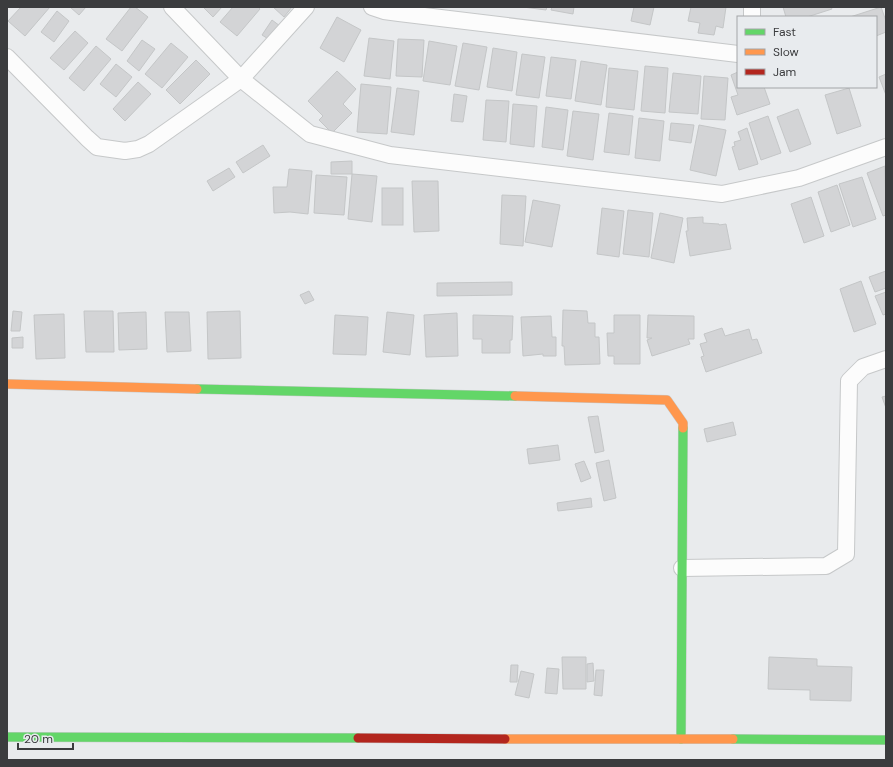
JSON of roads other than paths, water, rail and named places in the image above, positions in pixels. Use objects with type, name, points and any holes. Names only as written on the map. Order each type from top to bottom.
[{"type":"street","points":[[172,7],[241,80],[310,134],[390,154],[722,194],[799,178],[886,147]]},
{"type":"street","points":[[7,57],[87,138],[97,146],[125,152],[138,150],[149,144],[241,80],[306,7]]},
{"type":"street","points":[[372,7],[399,14],[737,54]]},
{"type":"street","points":[[682,568],[826,566],[846,554],[849,381],[863,367],[886,359]]},
{"type":"street","points":[[7,384],[667,400],[682,423],[681,739]]},
{"type":"street","points":[[7,737],[886,740]]}]
